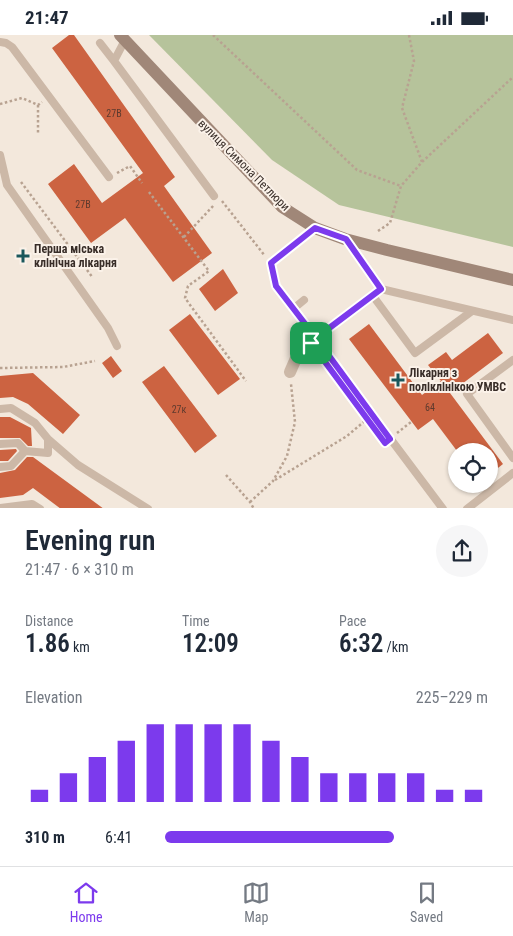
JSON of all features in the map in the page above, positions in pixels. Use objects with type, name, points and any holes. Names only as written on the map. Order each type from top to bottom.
[{"type":"street","name":"вулиця Симона Петлюри","points":[[123,38],[282,207],[315,228],[387,250],[513,280]]},
{"type":"street","points":[[290,372],[297,356],[316,338]]},
{"type":"lane","points":[[114,61],[123,38]]},
{"type":"lane","points":[[0,42],[12,47],[109,177]]},
{"type":"lane","points":[[100,43],[217,197]]},
{"type":"lane","points":[[0,155],[7,185],[108,328],[117,346]]},
{"type":"lane","points":[[315,228],[271,263],[276,286],[442,508]]},
{"type":"lane","points":[[346,239],[381,289],[513,320]]},
{"type":"lane","points":[[316,338],[381,289]]},
{"type":"lane","points":[[373,295],[415,353],[472,311]]},
{"type":"lane","points":[[294,309],[304,300]]},
{"type":"lane","points":[[513,360],[467,394],[513,458]]},
{"type":"lane","points":[[0,409],[12,408],[35,423],[48,439],[78,465],[146,508]]},
{"type":"lane","points":[[0,444],[18,443],[24,451],[48,453],[48,439]]},
{"type":"lane","points":[[0,467],[11,466],[24,451]]},
{"type":"lane","points":[[468,508],[513,473]]},
{"type":"lane","points":[[0,508],[32,504],[38,508]]},
{"type":"path","points":[[213,35],[357,170],[401,186]]},
{"type":"path","points":[[409,35],[414,61],[402,108],[422,162]]},
{"type":"path","points":[[378,231],[390,223],[401,186],[422,162],[513,77]]},
{"type":"path","points":[[38,105],[50,97]]},
{"type":"path","points":[[0,104],[22,99],[38,105]]},
{"type":"path","points":[[38,105],[38,134]]},
{"type":"path","points":[[109,177],[130,166],[142,183]]},
{"type":"path","points":[[21,181],[93,278]]},
{"type":"path","points":[[149,192],[209,271],[188,286],[185,298],[246,381]]},
{"type":"path","points":[[217,197],[265,256]]},
{"type":"path","points":[[184,237],[214,205]]},
{"type":"path","points":[[0,368],[63,367],[95,361]]},
{"type":"path","points":[[273,481],[287,456],[295,422],[290,372]]},
{"type":"path","points":[[250,502],[273,481],[347,436],[372,415]]},
{"type":"path","points":[[390,439],[411,421]]},
{"type":"path","points":[[226,475],[253,508]]},
{"type":"green space","points":[[149,35],[513,35],[513,247],[339,205],[272,160]]},
{"type":"building","points":[[69,35],[74,35],[175,177],[164,186],[212,253],[173,282],[125,218],[91,243],[48,184],[74,164],[102,203],[143,173],[52,48]]},
{"type":"building","points":[[223,269],[238,293],[215,311],[199,289]]},
{"type":"building","points":[[190,314],[240,379],[218,395],[169,330]]},
{"type":"building","points":[[369,324],[422,395],[441,381],[428,365],[446,352],[452,360],[488,333],[503,353],[450,393],[487,443],[451,443],[433,419],[418,430],[349,339]]},
{"type":"building","points":[[111,356],[122,371],[113,378],[102,363]]},
{"type":"building","points":[[164,366],[217,436],[195,453],[142,382]]},
{"type":"building","points":[[33,373],[80,415],[63,434],[28,404],[13,397],[0,398],[0,376]]},
{"type":"building","points":[[0,417],[10,417],[31,428],[32,446],[28,446],[20,438],[0,438]]},
{"type":"building","points":[[16,449],[17,451],[8,461],[0,461],[0,450]]},
{"type":"building","points":[[27,457],[33,457],[103,508],[60,508],[33,488],[23,495],[0,498],[0,473],[15,470]]},
{"type":"building","points":[[498,457],[503,464],[498,468]]},
{"type":"place","name":"Перша міська клінічна лікарня","points":[[23,256]]},
{"type":"place","name":"Лікарня з поліклінікою УМВС","points":[[398,380]]},
{"type":"route","points":[[311,343],[316,338],[276,286],[271,263],[315,228],[346,239],[381,289],[316,338],[390,439],[385,443],[367,419],[311,343]]}]
